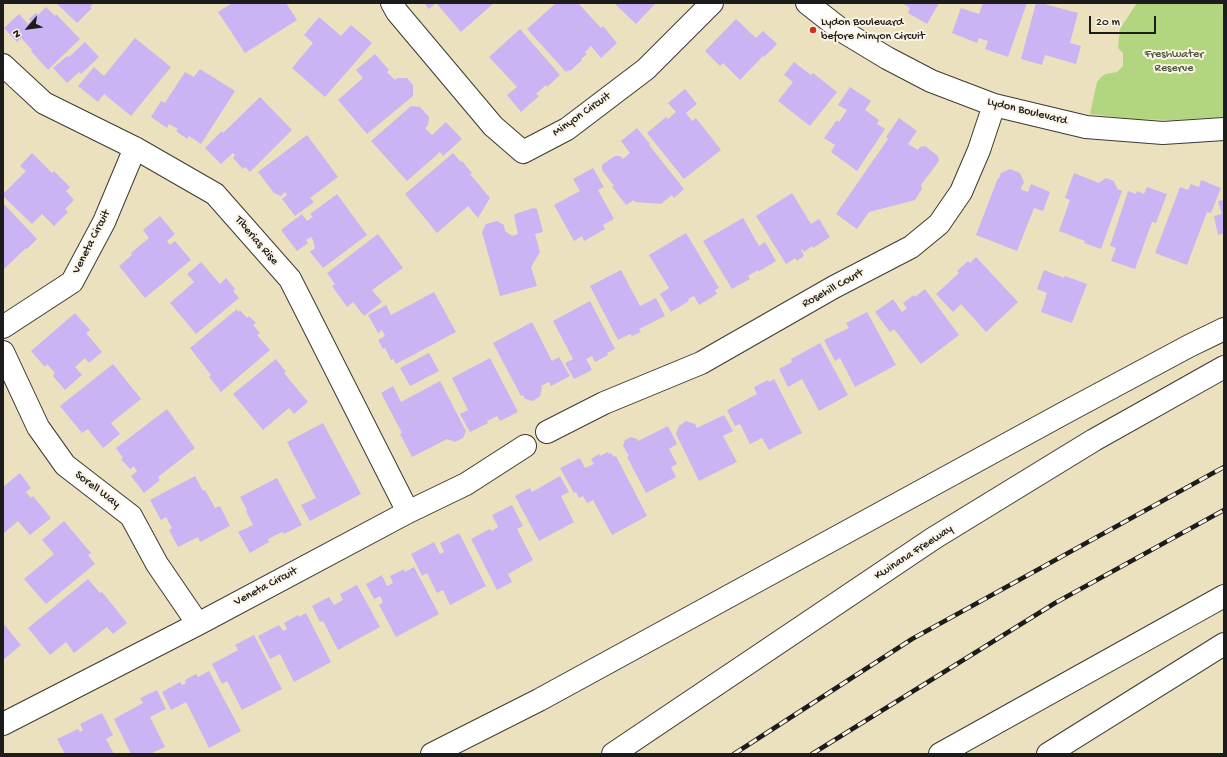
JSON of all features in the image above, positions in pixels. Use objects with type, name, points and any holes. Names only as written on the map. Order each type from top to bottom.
[{"type":"main road","name":"Minyon Circuit","points":[[392,3],[397,12],[493,126],[524,152],[567,129],[646,69],[712,3]]},
{"type":"main road","name":"Lydon Boulevard","points":[[808,3],[844,32],[887,58],[931,81],[994,105],[1086,127],[1163,133],[1224,129]]},
{"type":"main road","name":"Tiberias Rise","points":[[3,65],[44,103],[135,148],[215,194],[290,279],[408,512]]},
{"type":"main road","name":"Rosehill Court","points":[[547,432],[604,403],[701,363],[834,287],[911,247],[939,224],[961,192],[980,150],[994,105]]},
{"type":"main road","name":"Veneta Circuit","points":[[3,327],[72,282],[104,222],[135,148]]},
{"type":"main road","points":[[432,754],[539,700],[1059,416],[1189,346],[1224,329]]},
{"type":"main road","name":"Sorell Way","points":[[3,352],[38,427],[65,465],[132,516],[157,564],[198,624]]},
{"type":"main road","name":"Kwinana Freeway","points":[[613,754],[934,538],[1094,440],[1224,367]]},
{"type":"main road","name":"Veneta Circuit","points":[[3,724],[198,624],[408,512],[466,484],[525,446]]},
{"type":"main road","points":[[940,754],[1224,596]]},
{"type":"main road","points":[[1048,754],[1224,644]]},
{"type":"green space","name":"Freshwater Reserve","points":[[1137,3],[1224,3],[1224,117],[1174,120],[1133,119],[1090,114],[1097,82],[1101,77],[1106,74],[1117,72],[1123,66],[1123,53],[1118,48],[1120,29]]},
{"type":"building","points":[[56,3],[94,3],[90,7],[92,8],[77,23]]},
{"type":"building","points":[[232,3],[286,3],[297,20],[245,53],[218,12]]},
{"type":"building","points":[[424,3],[436,3],[429,9]]},
{"type":"building","points":[[436,3],[494,3],[461,32]]},
{"type":"building","points":[[556,3],[578,3],[601,28],[603,26],[617,43],[601,58],[591,46],[585,52],[587,54],[581,59],[582,60],[570,71],[569,70],[566,72],[527,29]]},
{"type":"building","points":[[614,3],[656,3],[636,24]]},
{"type":"building","points":[[902,3],[939,3],[927,24],[908,13],[910,8]]},
{"type":"building","points":[[983,3],[1027,3],[1008,57],[985,49],[988,41],[979,38],[977,43],[952,33],[961,8],[979,14]]},
{"type":"building","points":[[1036,3],[1078,13],[1070,43],[1081,46],[1076,64],[1045,55],[1042,65],[1021,59]]},
{"type":"building","points":[[46,7],[55,16],[56,14],[80,39],[48,70],[21,38],[17,42],[4,28],[19,14],[28,24],[31,21],[29,19],[36,13],[38,15]]},
{"type":"building","points":[[319,17],[341,36],[351,25],[372,43],[325,97],[292,68],[313,43],[304,35]]},
{"type":"building","points":[[736,19],[756,38],[763,31],[777,44],[740,80],[723,63],[720,66],[705,51]]},
{"type":"building","points":[[520,29],[560,75],[547,87],[546,85],[536,94],[539,96],[521,112],[507,95],[517,87],[489,57]]},
{"type":"building","points":[[135,38],[171,67],[131,116],[104,94],[98,102],[78,86],[94,67],[104,76]]},
{"type":"building","points":[[85,42],[99,57],[81,74],[79,72],[67,83],[53,68],[67,56],[69,57]]},
{"type":"building","points":[[375,54],[389,70],[387,72],[395,80],[397,78],[407,78],[413,85],[413,96],[367,134],[338,100],[363,78],[356,70]]},
{"type":"building","points":[[794,62],[811,75],[813,73],[837,92],[810,126],[778,101],[793,82],[784,75]]},
{"type":"building","points":[[200,69],[235,91],[201,144],[189,136],[187,139],[176,131],[178,129],[169,124],[167,128],[151,117],[161,101],[165,103],[185,72],[194,77]]},
{"type":"building","points":[[850,87],[871,101],[865,110],[879,120],[877,124],[885,129],[857,171],[831,152],[835,145],[824,138],[837,120],[839,122],[847,110],[838,105]]},
{"type":"building","points":[[685,89],[697,104],[686,113],[692,121],[696,118],[721,150],[684,179],[647,133],[666,117],[668,119],[676,112],[668,103]]},
{"type":"building","points":[[260,97],[292,130],[250,172],[245,167],[243,169],[233,158],[235,155],[233,153],[221,164],[205,148],[222,131],[223,133]]},
{"type":"building","points":[[411,106],[420,107],[429,117],[428,125],[425,128],[432,135],[446,122],[462,139],[443,156],[440,152],[407,181],[371,141]]},
{"type":"building","points":[[899,118],[917,131],[908,144],[918,150],[920,147],[925,146],[938,156],[939,161],[921,185],[922,189],[915,200],[869,212],[857,229],[836,214],[888,139],[886,137]]},
{"type":"building","points":[[637,128],[684,189],[674,198],[672,195],[661,204],[635,202],[634,200],[626,205],[612,187],[614,186],[602,170],[602,165],[615,156],[620,156],[623,159],[630,153],[621,141]]},
{"type":"building","points":[[307,135],[338,177],[310,198],[314,202],[295,216],[282,199],[287,195],[285,192],[281,196],[274,193],[258,172]]},
{"type":"building","points":[[32,153],[52,173],[54,171],[70,187],[66,191],[74,200],[65,209],[68,212],[54,226],[42,214],[32,224],[3,196],[3,194],[26,171],[20,166]]},
{"type":"building","points":[[453,153],[472,173],[470,174],[490,198],[478,218],[468,206],[437,233],[405,194]]},
{"type":"building","points":[[593,168],[604,187],[598,190],[614,219],[603,225],[605,229],[584,241],[582,236],[574,241],[554,205],[580,191],[573,179]]},
{"type":"building","points":[[1010,169],[1020,173],[1024,182],[1021,188],[1022,190],[1028,192],[1031,184],[1050,192],[1043,211],[1034,208],[1017,251],[976,235],[998,178],[999,179],[1001,173]]},
{"type":"building","points":[[1074,173],[1099,183],[1106,178],[1114,181],[1117,189],[1122,191],[1101,249],[1059,231],[1070,200],[1065,198]]},
{"type":"building","points":[[1201,180],[1221,188],[1211,213],[1207,212],[1187,265],[1155,253],[1180,187],[1188,190],[1191,184],[1199,187]]},
{"type":"building","points":[[1147,187],[1167,194],[1156,223],[1152,222],[1135,269],[1111,261],[1116,248],[1110,246],[1128,191],[1136,194],[1137,191],[1144,194]]},
{"type":"building","points":[[792,193],[811,224],[819,219],[830,237],[804,252],[802,249],[801,250],[804,256],[797,261],[795,258],[786,264],[756,216]]},
{"type":"building","points":[[337,194],[367,235],[323,268],[310,252],[315,248],[311,237],[306,240],[308,243],[297,251],[281,230],[302,214],[307,221],[313,217],[310,214]]},
{"type":"building","points":[[1224,200],[1224,233],[1218,235],[1214,216],[1222,214],[1218,201]]},
{"type":"building","points":[[3,203],[37,239],[3,270]]},
{"type":"building","points":[[533,208],[537,209],[543,232],[535,234],[540,252],[531,267],[537,286],[500,296],[482,232],[486,224],[497,221],[504,225],[505,231],[512,236],[518,234],[514,216],[515,214]]},
{"type":"building","points":[[160,216],[175,234],[167,241],[170,245],[175,241],[191,260],[145,298],[119,266],[132,255],[131,253],[149,238],[143,230]]},
{"type":"building","points":[[743,218],[759,246],[765,242],[776,261],[748,276],[750,279],[732,289],[703,241]]},
{"type":"building","points":[[686,233],[719,288],[715,290],[717,294],[699,305],[694,296],[688,299],[689,301],[671,312],[660,294],[669,288],[649,255]]},
{"type":"building","points":[[378,234],[403,268],[372,290],[382,302],[364,316],[353,302],[347,307],[332,286],[335,284],[327,273]]},
{"type":"building","points":[[976,257],[1018,302],[986,332],[961,304],[953,312],[936,294],[959,273],[957,271],[968,261],[970,263]]},
{"type":"building","points":[[201,262],[220,284],[226,278],[235,289],[233,291],[239,298],[196,334],[170,303],[194,282],[187,274]]},
{"type":"building","points":[[621,270],[640,306],[656,298],[665,316],[639,329],[641,332],[632,336],[630,334],[618,340],[590,286]]},
{"type":"building","points":[[1044,270],[1064,278],[1065,276],[1087,284],[1072,323],[1041,312],[1047,293],[1037,289]]},
{"type":"building","points":[[925,289],[959,335],[921,364],[894,329],[890,332],[875,312],[893,299],[902,312],[907,308],[903,303],[914,295],[915,297]]},
{"type":"building","points":[[434,292],[456,332],[396,364],[393,359],[391,360],[385,348],[383,349],[378,340],[385,336],[382,330],[378,333],[368,315],[386,305],[391,315]]},
{"type":"building","points":[[590,301],[615,349],[607,353],[608,355],[595,362],[592,356],[586,359],[592,370],[574,379],[565,363],[573,359],[553,321]]},
{"type":"building","points":[[237,309],[238,312],[240,310],[247,318],[249,316],[256,323],[253,325],[260,333],[257,335],[270,350],[221,392],[209,377],[211,375],[190,348]]},
{"type":"building","points":[[867,312],[896,365],[855,387],[840,358],[835,361],[824,340],[849,328],[846,323]]},
{"type":"building","points":[[75,313],[90,330],[86,333],[102,352],[89,363],[85,358],[75,367],[82,375],[65,390],[53,376],[55,373],[47,364],[45,367],[31,351]]},
{"type":"building","points":[[532,322],[552,361],[559,357],[570,376],[551,386],[549,382],[541,386],[540,396],[533,401],[525,399],[523,395],[521,396],[493,343]]},
{"type":"building","points":[[820,343],[848,395],[819,411],[802,379],[788,387],[779,369],[792,362],[791,359]]},
{"type":"building","points":[[429,353],[439,371],[410,386],[400,368]]},
{"type":"building","points":[[490,358],[518,412],[500,421],[497,416],[487,421],[488,423],[470,432],[460,414],[468,410],[452,378]]},
{"type":"building","points":[[276,359],[286,372],[284,373],[308,402],[294,414],[289,408],[263,430],[233,394]]},
{"type":"building","points":[[113,364],[141,399],[111,423],[120,434],[103,448],[88,429],[82,433],[60,406]]},
{"type":"building","points":[[774,379],[802,433],[769,450],[762,438],[750,444],[740,424],[735,426],[727,410],[757,394],[754,387],[768,380],[769,382]]},
{"type":"building","points":[[440,381],[466,431],[463,438],[455,442],[447,439],[412,457],[400,434],[402,433],[381,393],[393,386],[401,402]]},
{"type":"building","points":[[167,409],[195,448],[158,477],[160,480],[144,493],[131,476],[137,471],[134,466],[130,469],[121,459],[123,458],[116,448]]},
{"type":"building","points":[[724,415],[733,431],[723,436],[737,462],[699,481],[676,434],[679,426],[686,421],[695,424],[697,428]]},
{"type":"building","points":[[323,423],[361,494],[310,521],[301,505],[316,498],[287,442]]},
{"type":"building","points":[[668,426],[677,444],[669,449],[677,464],[671,467],[676,477],[646,493],[627,457],[629,456],[623,446],[625,440],[631,437],[637,439],[638,441]]},
{"type":"building","points":[[608,452],[614,457],[616,456],[647,516],[612,535],[593,500],[587,503],[583,496],[579,498],[576,492],[574,493],[560,468],[580,458],[585,468],[594,464],[591,459],[599,454],[600,456]]},
{"type":"building","points":[[20,473],[31,488],[26,492],[31,498],[33,496],[51,518],[30,535],[18,521],[3,534],[3,487]]},
{"type":"building","points":[[195,476],[215,508],[220,506],[230,526],[200,542],[198,537],[178,547],[169,530],[172,528],[166,517],[161,520],[150,500]]},
{"type":"building","points":[[560,476],[569,492],[561,496],[574,522],[539,541],[515,496],[530,488],[532,492]]},
{"type":"building","points":[[277,478],[302,525],[284,534],[282,532],[268,539],[269,542],[250,553],[238,532],[253,525],[240,497]]},
{"type":"building","points":[[512,505],[523,526],[517,529],[533,560],[508,574],[512,582],[497,590],[471,539],[490,529],[492,531],[498,527],[492,515]]},
{"type":"building","points":[[64,521],[91,553],[88,555],[95,564],[46,604],[24,579],[54,554],[42,540]]},
{"type":"building","points":[[459,533],[486,586],[450,605],[443,590],[437,593],[427,573],[422,576],[411,554],[434,542],[440,554],[444,552],[440,543]]},
{"type":"building","points":[[414,567],[439,614],[396,637],[379,605],[383,602],[380,596],[374,599],[366,584],[382,575],[387,586],[393,583],[390,576],[404,569],[405,572]]},
{"type":"building","points":[[88,579],[100,593],[102,592],[127,623],[113,634],[107,627],[74,653],[66,642],[50,655],[28,628]]},
{"type":"building","points":[[357,585],[380,627],[338,650],[323,621],[320,622],[312,606],[329,597],[334,605],[343,600],[340,594]]},
{"type":"building","points":[[306,613],[331,662],[294,682],[280,654],[270,659],[258,636],[279,625],[283,631],[287,629],[284,623],[298,615],[299,617]]},
{"type":"building","points":[[3,623],[21,645],[3,660]]},
{"type":"building","points":[[254,635],[282,689],[242,710],[227,681],[222,684],[212,664],[238,650],[235,645]]},
{"type":"building","points":[[209,671],[241,731],[209,748],[186,702],[171,710],[162,692],[180,682],[182,685],[186,683],[185,680],[196,674],[198,677]]},
{"type":"building","points":[[157,690],[166,709],[150,717],[165,747],[150,754],[131,754],[114,719],[143,703],[140,698]]},
{"type":"building","points":[[102,713],[113,735],[106,739],[114,754],[65,754],[57,739],[78,729],[80,732],[83,730],[80,724]]},
{"type":"railway","points":[[734,754],[912,639],[1224,467]]},
{"type":"railway","points":[[812,754],[1055,603],[1224,510]]},
{"type":"place","name":"Lydon Boulevard before Minyon Circuit","points":[[813,30]]}]
